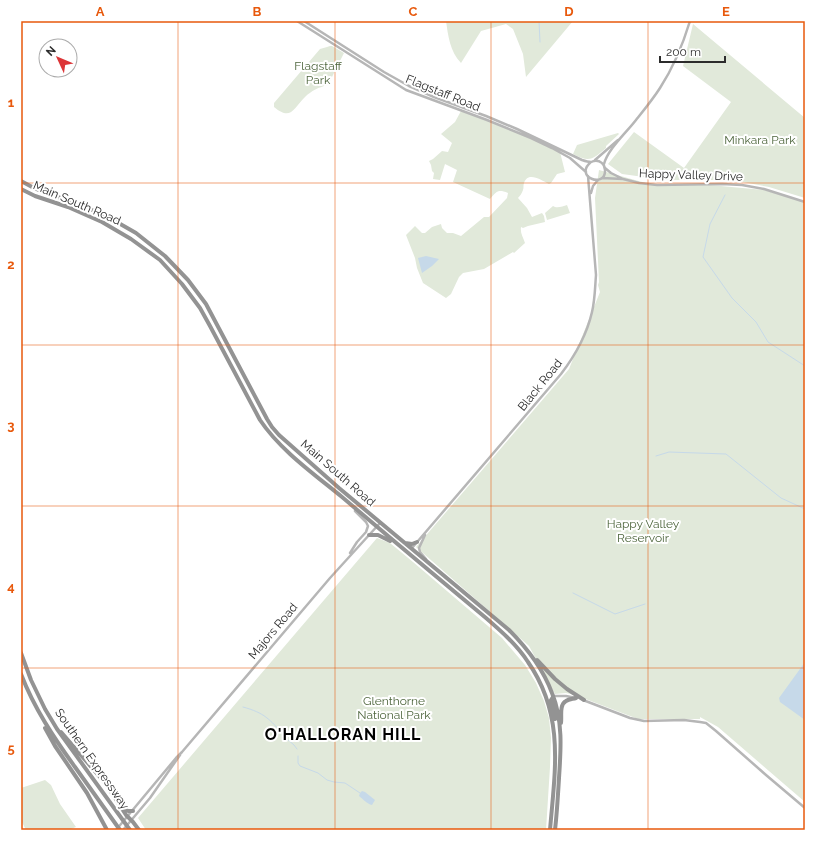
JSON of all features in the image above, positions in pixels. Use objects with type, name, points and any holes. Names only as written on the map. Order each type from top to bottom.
[{"type":"highway","name":"Main South Road","points":[[21,181],[34,188],[94,211],[115,221],[136,233],[171,262],[188,280],[206,304],[267,419],[279,435],[380,523],[509,630],[528,651],[541,670],[553,696],[560,728],[561,751],[555,830]]},
{"type":"highway","name":"Main South Road","points":[[21,189],[47,201],[68,207],[114,228],[148,251],[166,266],[200,308],[260,420],[275,439],[295,458],[486,618],[511,641],[529,663],[540,682],[546,695],[553,722],[555,758],[550,830]]},
{"type":"highway","points":[[200,308],[206,304]]},
{"type":"highway","points":[[279,435],[278,438],[293,453],[295,458]]},
{"type":"highway","points":[[369,535],[378,535],[388,539],[394,545],[402,548]]},
{"type":"highway","points":[[404,543],[412,544],[417,542]]},
{"type":"highway","points":[[408,553],[412,549]]},
{"type":"highway","points":[[528,651],[555,679],[584,700]]},
{"type":"highway","name":"Southern Expressway","points":[[21,653],[31,680],[50,719],[130,830]]},
{"type":"highway","name":"Southern Expressway","points":[[21,674],[40,714],[59,744],[122,830]]},
{"type":"highway","points":[[546,695],[553,696],[551,700],[555,721],[555,737]]},
{"type":"highway","points":[[560,728],[561,710],[563,705],[567,700],[576,698]]},
{"type":"highway","points":[[40,714],[43,724],[55,746],[87,793],[106,830]]},
{"type":"highway","points":[[50,719],[102,780],[129,819],[139,830]]},
{"type":"highway","points":[[120,804],[126,810],[130,812],[133,811]]},
{"type":"main road","name":"Flagstaff Road","points":[[297,21],[406,90],[488,120],[531,138],[570,158],[586,172]]},
{"type":"main road","name":"Flagstaff Road","points":[[304,21],[384,72],[409,86],[511,126],[580,159],[592,161]]},
{"type":"main road","points":[[590,196],[592,188],[605,174],[604,165],[606,157],[664,82],[680,48],[690,21]]},
{"type":"main road","points":[[600,179],[593,180],[588,176],[586,172],[587,166],[605,152],[627,131]]},
{"type":"main road","points":[[592,161],[599,161],[604,165]]},
{"type":"main road","name":"Happy Valley Drive","points":[[605,168],[623,179],[639,183],[657,185],[742,185],[764,189],[805,202]]},
{"type":"main road","name":"Black Road","points":[[412,549],[561,374],[569,364],[578,347],[592,313],[596,275],[588,176]]},
{"type":"main road","name":"Happy Valley Drive","points":[[600,179],[623,179]]},
{"type":"main road","points":[[347,559],[357,542],[366,532],[368,526],[352,506]]},
{"type":"main road","name":"Majors Road","points":[[122,830],[133,811],[176,758],[280,636],[380,523]]},
{"type":"main road","points":[[427,531],[419,548],[420,552],[429,563]]},
{"type":"main road","points":[[553,696],[562,695],[584,700],[630,718],[644,721],[684,720],[706,723],[805,808]]},
{"type":"main road","name":"Majors Road","points":[[116,830],[150,798],[182,752]]},
{"type":"green space","points":[[446,21],[573,21],[526,77],[523,54],[513,29],[506,24],[481,31],[461,63],[457,59],[452,49]]},
{"type":"green space","name":"Minkara Park","points":[[693,24],[805,118],[805,198],[769,187],[732,180],[666,180],[622,174],[608,164],[634,132],[684,168],[731,102],[683,66]]},
{"type":"green space","name":"Flagstaff Park","points":[[330,46],[344,53],[328,85],[318,88],[310,93],[291,112],[284,113],[274,107],[274,103],[320,49]]},
{"type":"green space","points":[[461,111],[514,131],[560,152],[565,172],[557,174],[549,184],[532,177],[526,179],[523,191],[518,198],[527,208],[532,217],[542,213],[545,222],[523,228],[521,227],[521,233],[525,243],[514,253],[513,252],[484,269],[463,273],[459,277],[451,294],[446,298],[423,283],[406,235],[415,226],[422,233],[425,233],[432,227],[441,224],[442,228],[447,233],[453,233],[461,236],[484,217],[489,217],[507,198],[508,193],[502,191],[498,192],[490,199],[453,182],[457,170],[445,164],[440,180],[433,179],[434,173],[429,161],[442,151],[448,152],[452,143],[441,134],[455,122]]},
{"type":"green space","points":[[618,133],[619,134],[606,146],[606,148],[594,157],[587,159],[573,154],[577,145]]},
{"type":"green space","name":"Happy Valley Reservoir","points":[[599,170],[653,185],[710,185],[764,190],[805,202],[805,802],[718,727],[700,717],[700,719],[638,719],[575,695],[566,693],[555,694],[529,646],[416,547],[569,369],[600,292],[598,285],[595,198]]},
{"type":"green space","points":[[567,205],[570,213],[547,220],[545,213],[553,206],[558,207]]},
{"type":"green space","name":"Glenthorne National Park","points":[[377,538],[390,543],[502,638],[525,665],[536,683],[544,701],[549,718],[551,738],[546,830],[146,830],[138,818]]},
{"type":"green space","points":[[45,780],[51,785],[60,804],[76,827],[68,830],[26,830],[21,820],[21,788]]},
{"type":"water","points":[[426,256],[439,259],[422,273],[418,258]]},
{"type":"water","points":[[805,662],[805,720],[780,702],[779,698]]},
{"type":"water","points":[[362,791],[375,800],[372,805],[367,803],[359,796]]},
{"type":"waterway","points":[[539,21],[540,42]]},
{"type":"waterway","points":[[725,195],[710,224],[703,257],[732,298],[756,322],[768,342],[805,366]]},
{"type":"waterway","points":[[656,456],[669,452],[726,454],[781,498],[805,509]]},
{"type":"waterway","points":[[573,593],[615,614],[645,604]]},
{"type":"waterway","points":[[243,707],[262,714],[284,735]]},
{"type":"waterway","points":[[287,739],[297,749]]},
{"type":"waterway","points":[[298,756],[298,763],[300,766],[318,773],[327,780],[345,783],[360,793]]},
{"type":"district","name":"O'HALLORAN HILL","points":[[343,734]]}]
